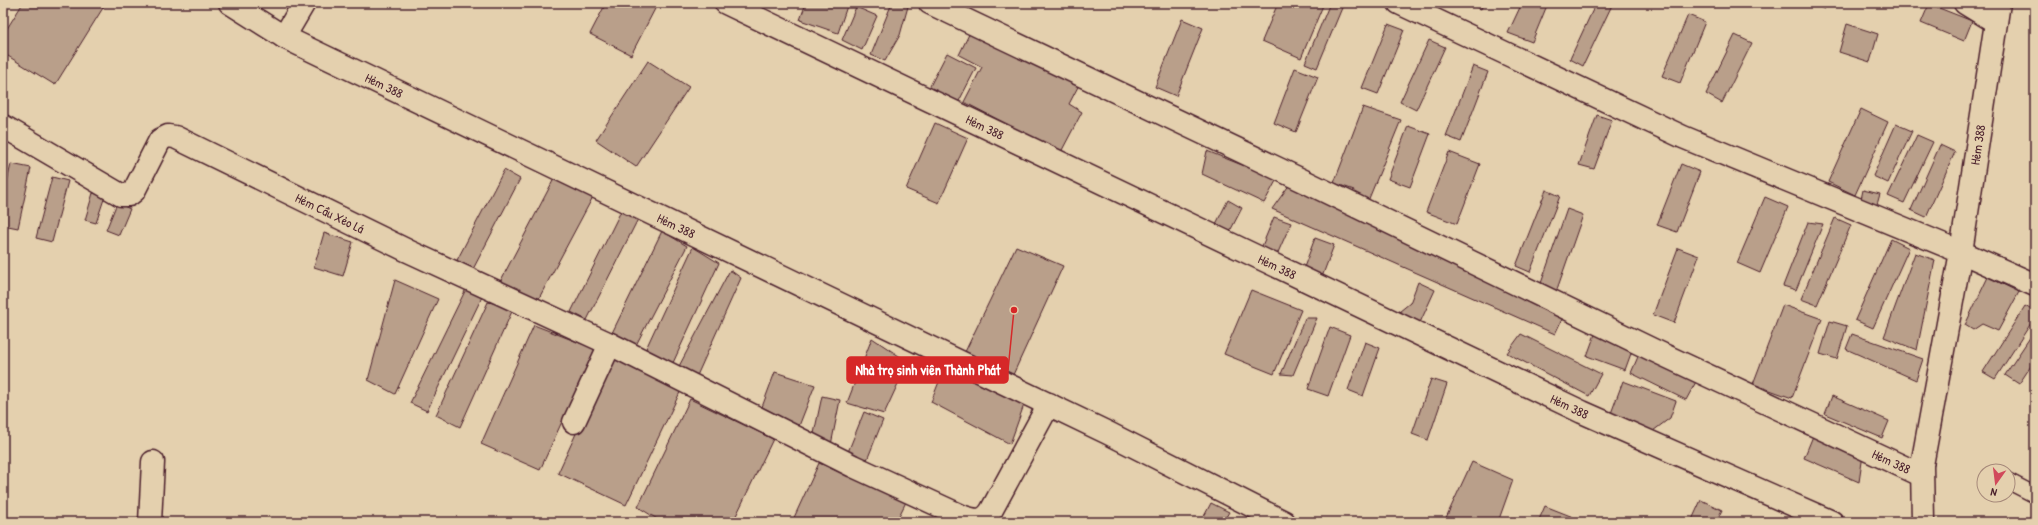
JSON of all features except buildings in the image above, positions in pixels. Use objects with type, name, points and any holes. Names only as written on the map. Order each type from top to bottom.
[{"type":"street","name":"Hẻm 388","points":[[230,3],[284,37],[1049,404],[1284,522]]},
{"type":"street","points":[[284,37],[304,3]]},
{"type":"street","name":"Hẻm 388","points":[[726,3],[1582,412],[1832,522]]},
{"type":"street","name":"Hẻm 388","points":[[930,3],[1654,350],[1921,475]]},
{"type":"street","points":[[1400,3],[1683,137],[1961,252],[2035,285]]},
{"type":"street","points":[[1965,3],[1998,12]]},
{"type":"street","name":"Hẻm 388","points":[[1923,522],[1921,475],[1961,252],[1998,12]]},
{"type":"street","name":"Hẻm Cầu Xẻo Lá","points":[[3,126],[121,195],[129,195],[134,191],[160,140],[168,136],[175,137],[408,251],[610,344]]},
{"type":"street","points":[[574,422],[610,344],[853,466],[964,517],[977,521],[986,518],[991,511],[1049,404]]},
{"type":"street","points":[[150,522],[153,462]]},
{"type":"lane","points":[[2016,485],[2035,495]]},
{"type":"place","name":"Nhà trọ sinh viên Thành Phát","points":[[1014,310]]}]
